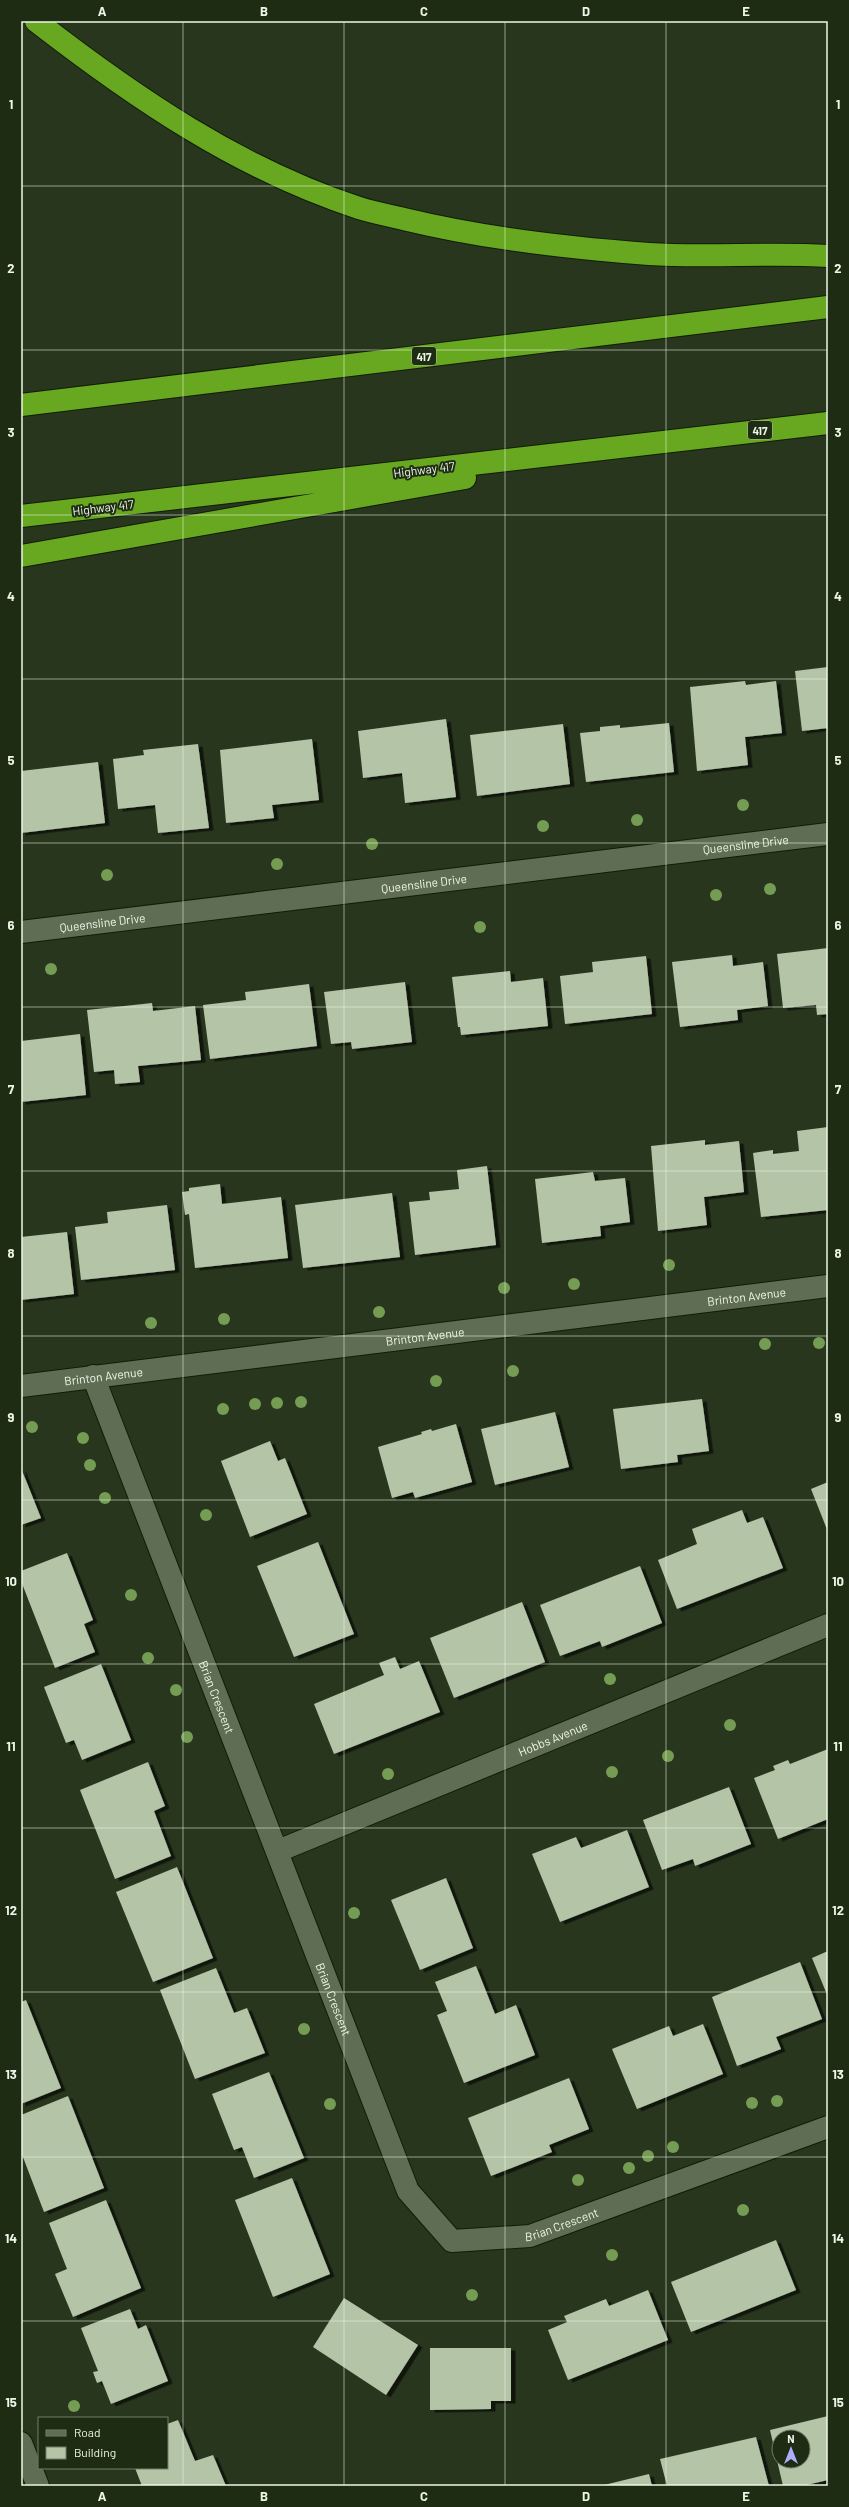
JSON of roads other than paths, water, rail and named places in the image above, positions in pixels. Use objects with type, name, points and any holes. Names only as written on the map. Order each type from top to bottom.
[{"type":"highway","points":[[36,21],[87,61],[161,112],[230,152],[290,182],[360,208],[442,228],[510,239],[643,253],[791,254],[828,256]]},
{"type":"highway","name":"417","points":[[21,405],[828,307]]},
{"type":"highway","name":"Highway 417","points":[[21,516],[828,423]]},
{"type":"highway","points":[[21,556],[693,438]]},
{"type":"street","name":"Queensline Drive","points":[[21,932],[828,834]]},
{"type":"street","name":"Brinton Avenue","points":[[21,1386],[828,1286]]},
{"type":"street","name":"Brian Crescent","points":[[93,1376],[278,1851],[408,2191],[452,2241],[530,2236],[828,2127]]},
{"type":"street","name":"Hobbs Avenue","points":[[278,1851],[828,1625]]},
{"type":"street","points":[[21,2443],[38,2486]]}]
